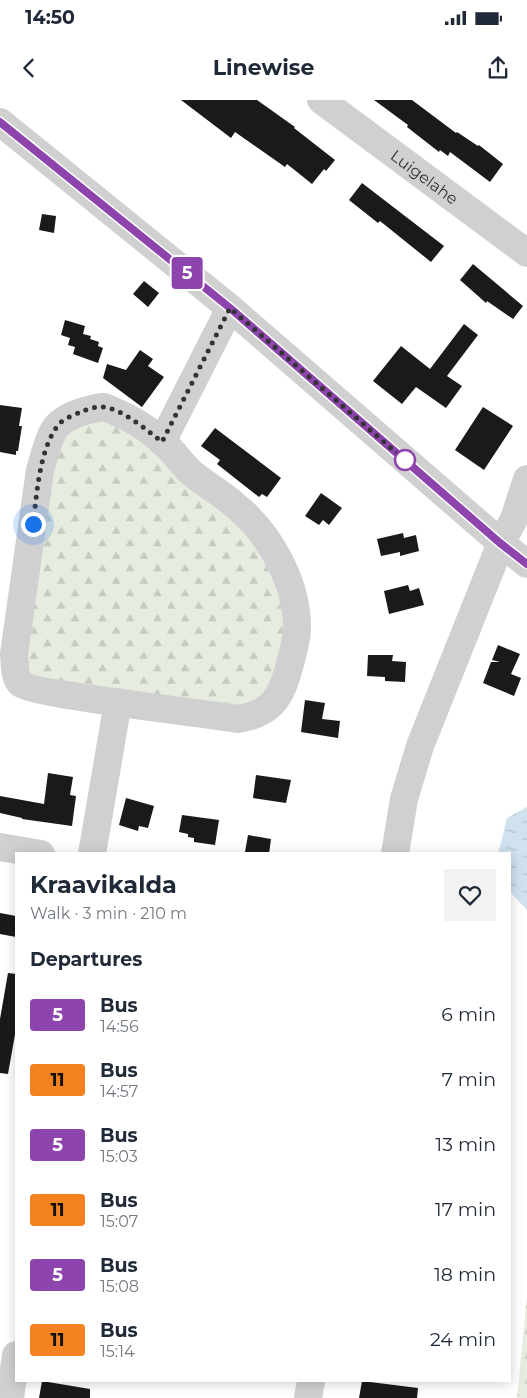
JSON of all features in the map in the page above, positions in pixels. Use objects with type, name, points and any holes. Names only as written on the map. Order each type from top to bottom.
[{"type":"street","name":"Luigelahe","points":[[321,100],[527,253]]},
{"type":"street","points":[[0,122],[230,308],[500,543],[527,564]]},
{"type":"street","points":[[162,442],[230,308]]},
{"type":"street","points":[[104,407],[121,414],[145,428],[162,442],[194,475],[238,508],[263,535],[280,560],[296,608],[297,630],[295,647],[285,684],[279,696],[264,712],[252,717],[238,719],[118,702],[31,689],[21,684],[16,675],[14,654],[40,470],[49,442],[56,426],[73,415],[91,408],[104,407]]},
{"type":"street","points":[[395,852],[404,799],[420,746],[500,543],[514,519],[527,479]]},
{"type":"street","points":[[92,852],[118,702]]},
{"type":"street","points":[[0,847],[29,852]]},
{"type":"street","points":[[10,1398],[15,1362]]},
{"type":"street","points":[[308,1398],[311,1382]]},
{"type":"green space","points":[[103,414],[145,436],[272,551],[292,635],[280,688],[244,714],[20,673],[48,456],[68,427]]},
{"type":"green space","points":[[527,1296],[527,1398],[517,1398]]},
{"type":"water","points":[[527,807],[527,910],[511,893],[511,852],[498,852],[507,818]]},
{"type":"building","points":[[181,100],[257,100],[295,127],[335,160],[326,171],[324,169],[312,184],[287,164],[285,167],[235,132],[231,138]]},
{"type":"building","points":[[374,100],[412,100],[456,133],[479,145],[503,164],[490,182],[450,152],[448,156],[440,150],[439,152],[407,127],[408,125]]},
{"type":"building","points":[[362,183],[444,246],[431,262],[380,221],[378,223],[349,200]]},
{"type":"building","points":[[42,214],[56,216],[54,233],[39,230]]},
{"type":"building","points":[[473,264],[523,306],[513,319],[487,301],[486,303],[460,280]]},
{"type":"building","points":[[144,281],[159,293],[148,307],[133,294]]},
{"type":"building","points":[[65,320],[85,326],[83,334],[91,336],[90,339],[99,342],[98,346],[103,348],[98,363],[73,354],[75,347],[68,345],[70,338],[61,335]]},
{"type":"building","points":[[464,324],[478,335],[447,376],[462,386],[446,408],[416,387],[402,404],[373,381],[401,346],[430,369]]},
{"type":"building","points":[[140,350],[153,359],[148,366],[164,377],[142,407],[103,378],[107,364],[126,370]]},
{"type":"building","points":[[0,405],[22,408],[19,426],[22,426],[16,455],[0,452]]},
{"type":"building","points":[[483,407],[513,426],[484,470],[455,450]]},
{"type":"building","points":[[215,428],[281,478],[267,497],[262,494],[259,497],[217,464],[220,460],[201,446]]},
{"type":"building","points":[[321,493],[342,508],[329,525],[323,520],[319,525],[305,516]]},
{"type":"building","points":[[403,533],[404,538],[416,535],[419,551],[400,556],[400,552],[381,556],[377,539]]},
{"type":"building","points":[[408,585],[410,591],[419,588],[424,605],[389,614],[384,591]]},
{"type":"building","points":[[498,645],[520,654],[511,674],[521,678],[514,696],[483,683],[491,662],[500,662],[492,660]]},
{"type":"building","points":[[368,655],[393,655],[392,661],[406,662],[405,682],[385,681],[385,677],[367,676]]},
{"type":"building","points":[[305,700],[325,703],[322,719],[340,721],[338,738],[301,732]]},
{"type":"building","points":[[48,773],[73,777],[70,795],[76,796],[72,826],[22,819],[0,813],[0,796],[44,804]]},
{"type":"building","points":[[256,775],[291,780],[286,803],[253,798]]},
{"type":"building","points":[[126,798],[154,806],[148,828],[139,826],[138,831],[119,825]]},
{"type":"building","points":[[182,815],[219,820],[215,845],[194,842],[194,838],[188,837],[188,834],[179,832]]},
{"type":"building","points":[[248,835],[271,839],[269,852],[245,852]]},
{"type":"building","points":[[0,913],[15,916],[15,937],[0,934]]},
{"type":"building","points":[[8,973],[15,974],[15,1035],[8,1074],[0,1073],[0,1019]]},
{"type":"building","points":[[42,1382],[90,1389],[90,1398],[39,1398]]},
{"type":"building","points":[[362,1382],[418,1388],[417,1398],[359,1398]]},
{"type":"bus line","name":"5","points":[[0,122],[230,308],[500,543],[527,564]]},
{"type":"route","points":[[33,524],[40,470],[56,426],[73,415],[91,408],[104,407],[121,414],[145,428],[162,442],[230,308],[407,462],[405,460]]}]
